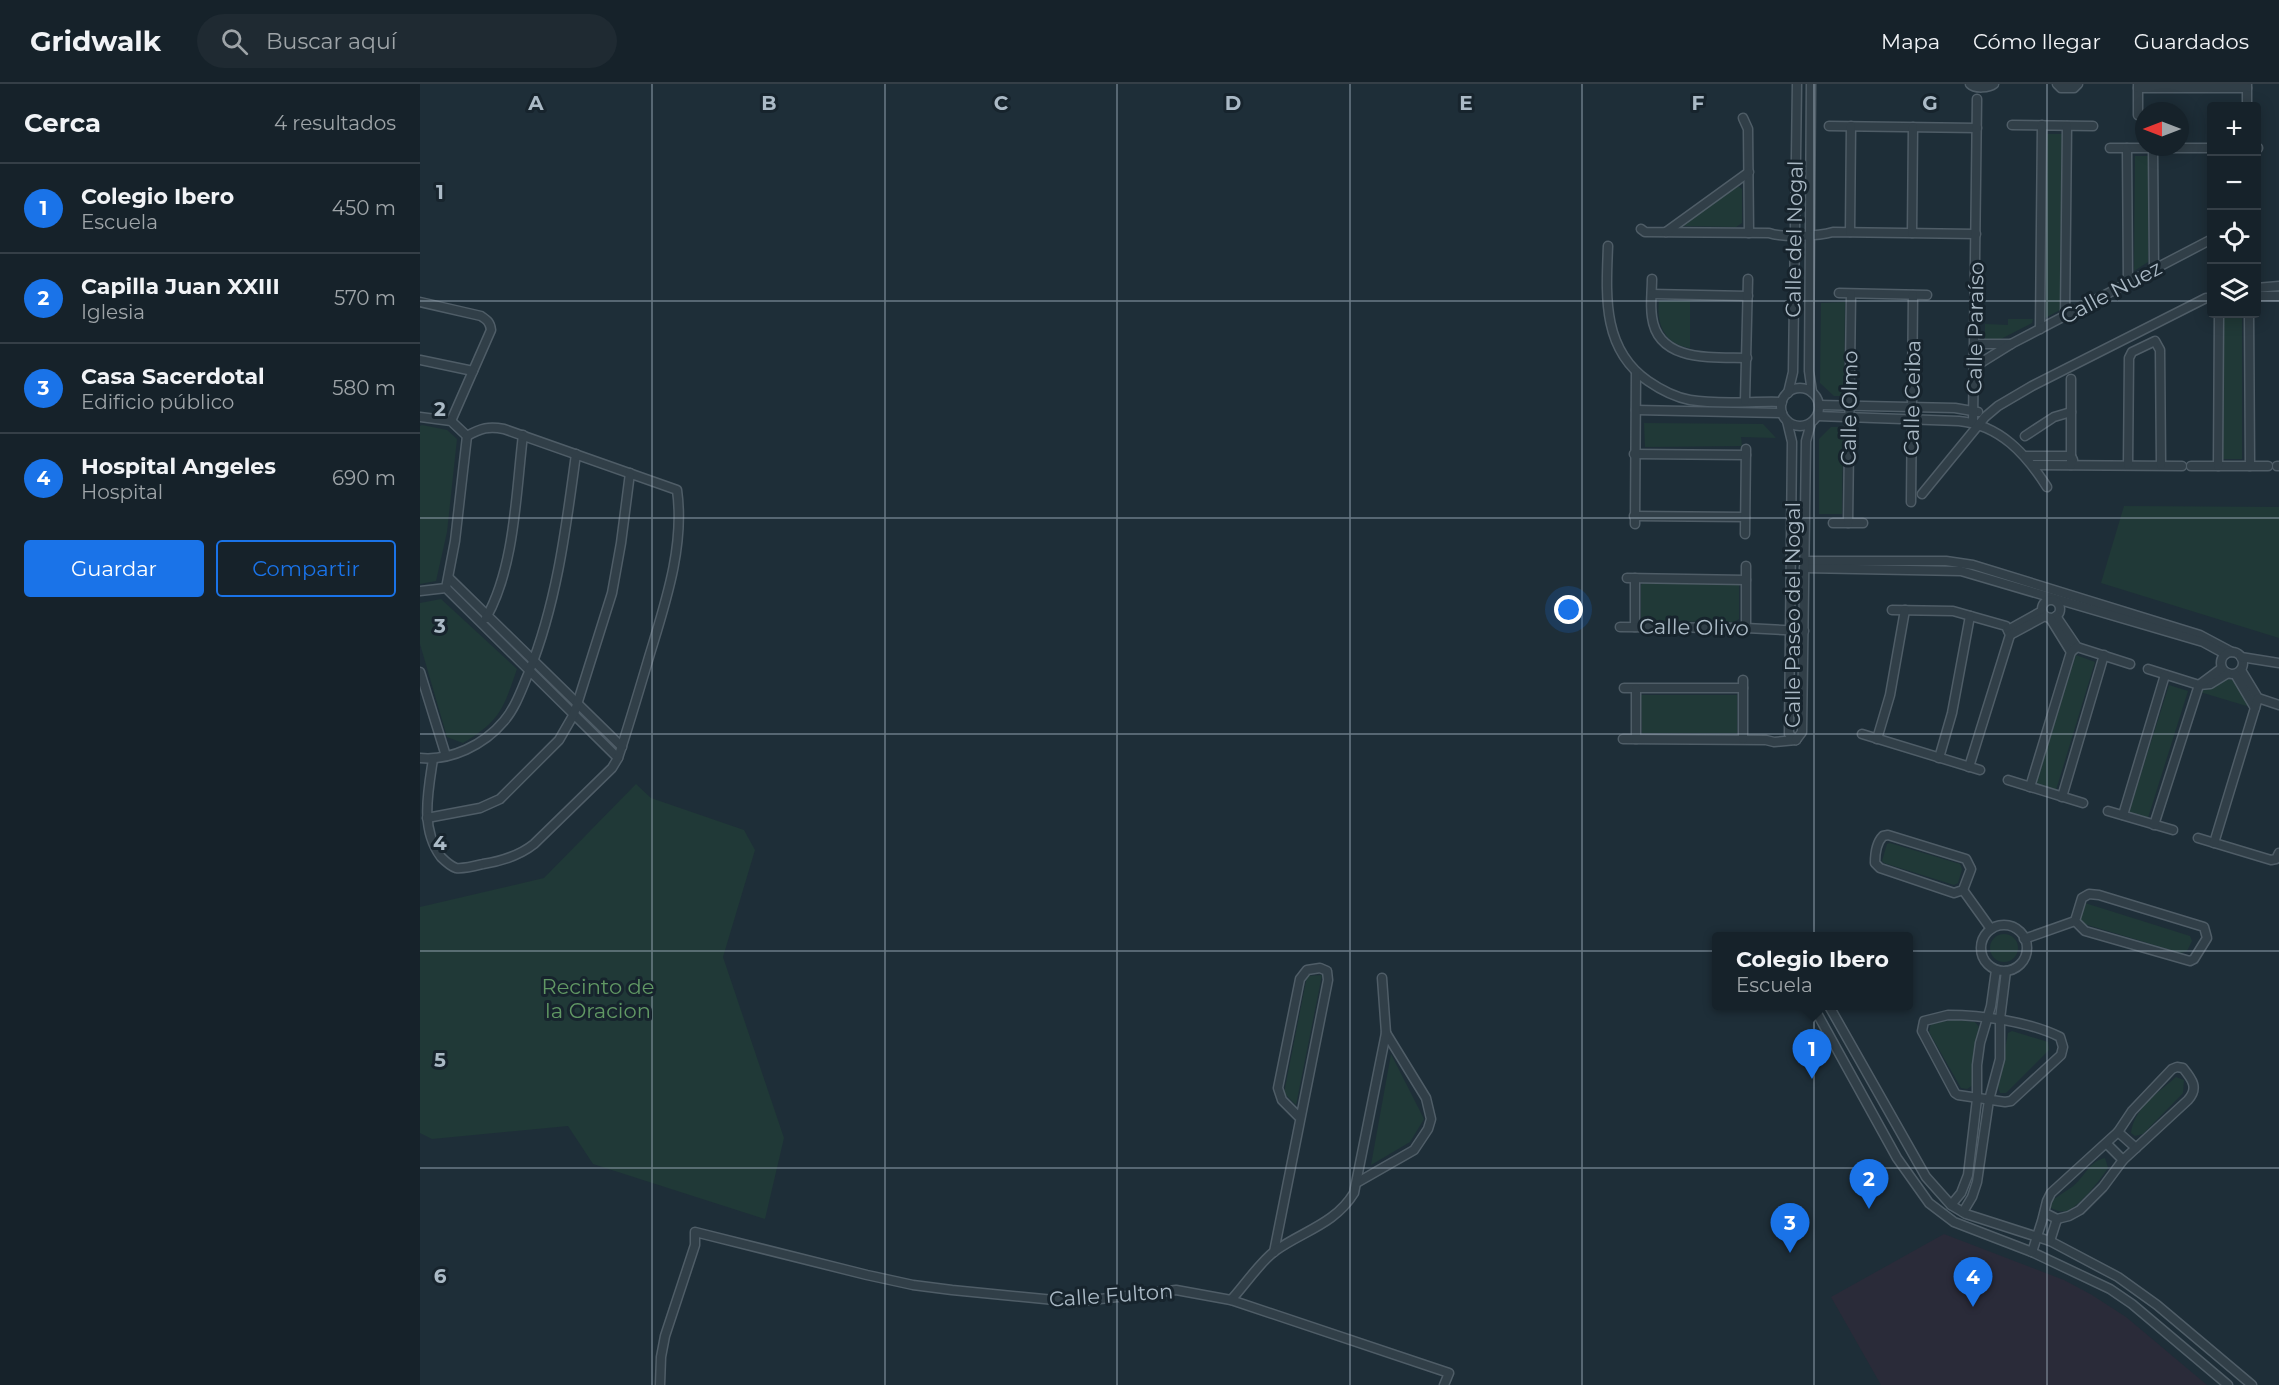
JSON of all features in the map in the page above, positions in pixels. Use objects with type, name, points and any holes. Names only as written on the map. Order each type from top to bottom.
[{"type":"street","name":"Calle del Nogal","points":[[1788,393],[1793,372],[1797,84]]},
{"type":"street","name":"Calle del Nogal","points":[[1811,84],[1809,370],[1812,392]]},
{"type":"street","points":[[1970,84],[1974,87],[1991,87],[1994,84]]},
{"type":"street","points":[[2057,84],[2061,87],[2074,87],[2078,84]]},
{"type":"street","points":[[2138,102],[2138,86],[2247,86],[2247,102]]},
{"type":"street","name":"Calle Paraíso","points":[[1977,99],[1973,410],[1979,421]]},
{"type":"street","points":[[1743,118],[1748,129],[1749,233]]},
{"type":"street","points":[[2012,125],[2093,126]]},
{"type":"street","points":[[2040,329],[2042,125]]},
{"type":"street","points":[[1829,126],[1977,128]]},
{"type":"street","points":[[1850,232],[1851,126]]},
{"type":"street","points":[[2065,316],[2067,126]]},
{"type":"street","points":[[1912,233],[1913,127]]},
{"type":"street","points":[[2110,148],[2135,148]]},
{"type":"street","points":[[2127,148],[2128,283]]},
{"type":"street","points":[[2189,148],[2207,148]]},
{"type":"street","points":[[2153,156],[2154,269]]},
{"type":"street","points":[[1666,232],[1749,172]]},
{"type":"street","points":[[1641,229],[1645,232],[1769,233],[1777,230],[1976,234]]},
{"type":"street","name":"Calle Nuez","points":[[1974,367],[2011,344],[2207,241]]},
{"type":"street","points":[[1608,246],[1607,299],[1610,326],[1618,347],[1636,373],[1658,388],[1680,398],[1700,401],[1782,402]]},
{"type":"street","points":[[1652,279],[1653,324],[1669,345],[1677,351],[1693,356],[1747,358]]},
{"type":"street","points":[[1745,401],[1748,279]]},
{"type":"street","points":[[2261,288],[2279,286]]},
{"type":"street","points":[[1839,293],[1927,295]]},
{"type":"street","points":[[1652,294],[1748,296]]},
{"type":"street","name":"Calle Olmo","points":[[1848,523],[1851,294]]},
{"type":"street","name":"Calle Ceiba","points":[[1911,502],[1913,295]]},
{"type":"street","points":[[2261,296],[2279,296]]},
{"type":"street","points":[[1922,494],[1979,421],[2006,401],[2206,298]]},
{"type":"street","points":[[420,303],[480,316],[488,320],[491,330],[451,421]]},
{"type":"street","points":[[2218,466],[2219,318]]},
{"type":"street","points":[[2249,318],[2250,466]]},
{"type":"street","points":[[2128,465],[2129,357],[2132,352],[2155,341],[2160,350],[2161,465]]},
{"type":"street","name":"Calle Nuez","points":[[1975,344],[2011,344]]},
{"type":"street","points":[[420,360],[473,370]]},
{"type":"street","points":[[1636,373],[1635,520],[1745,517]]},
{"type":"street","points":[[2071,379],[2072,462]]},
{"type":"street","points":[[1785,417],[1782,402],[1788,393],[1799,389],[1812,392],[1819,405],[1814,419]]},
{"type":"street","points":[[1819,405],[1973,410]]},
{"type":"street","points":[[1636,410],[1785,417],[1797,426],[1814,419],[1849,418],[1979,421],[1994,430],[2025,456],[2047,487]]},
{"type":"street","points":[[2025,436],[2054,417],[2071,412]]},
{"type":"street","points":[[420,417],[451,421],[467,436]]},
{"type":"street","name":"Calle Paseo del Nogal","points":[[1785,417],[1792,442],[1789,628],[1792,737],[1802,732],[1806,441],[1814,419]]},
{"type":"street","points":[[433,759],[427,800],[429,836],[446,862],[453,867],[469,867],[511,857],[526,850],[612,768],[622,747],[669,588],[679,504],[677,490],[523,435],[489,427],[480,428],[467,436]]},
{"type":"street","points":[[485,620],[497,593],[507,556],[523,435]]},
{"type":"street","points":[[446,588],[455,541],[467,436]]},
{"type":"street","points":[[1635,454],[1746,452],[1745,534]]},
{"type":"street","points":[[420,758],[433,759],[472,747],[496,729],[514,705],[531,666],[560,568],[576,453]]},
{"type":"street","points":[[2025,456],[2072,462],[2128,465],[2275,466]]},
{"type":"street","points":[[2033,465],[2072,462]]},
{"type":"street","points":[[428,818],[480,808],[500,799],[560,740],[574,714],[612,593],[630,473]]},
{"type":"street","points":[[1833,523],[1863,523]]},
{"type":"street","points":[[1804,564],[1909,565],[1960,562],[2200,635],[2228,653]]},
{"type":"street","points":[[1909,565],[1961,571],[2203,642],[2241,657],[2279,663]]},
{"type":"street","points":[[1746,566],[1746,628]]},
{"type":"street","points":[[448,578],[485,620],[618,758]]},
{"type":"street","points":[[1635,627],[1631,578],[1746,580]]},
{"type":"street","points":[[2031,582],[2047,613],[2074,649],[2104,655],[2130,664]]},
{"type":"street","points":[[420,591],[446,588],[485,620]]},
{"type":"street","points":[[2059,605],[2081,598]]},
{"type":"street","points":[[2047,613],[2052,600],[2059,605]]},
{"type":"street","points":[[2009,632],[2047,613],[2059,611],[2059,605]]},
{"type":"street","points":[[1892,610],[1953,611],[2006,626],[2009,632],[1970,767]]},
{"type":"street","points":[[1877,739],[1890,695],[1905,610]]},
{"type":"street","points":[[1939,758],[1952,713],[1970,616]]},
{"type":"street","name":"Calle Olivo","points":[[1620,627],[1767,628],[1770,626],[1804,628]]},
{"type":"street","points":[[2030,787],[2074,649]]},
{"type":"street","points":[[2228,653],[2222,661],[2231,671],[2258,698],[2279,705]]},
{"type":"street","points":[[2062,797],[2104,655]]},
{"type":"street","points":[[2148,669],[2199,685],[2243,663],[2241,657]]},
{"type":"street","points":[[531,666],[622,747]]},
{"type":"street","points":[[2231,671],[2255,708]]},
{"type":"street","points":[[420,672],[446,756]]},
{"type":"street","points":[[2123,815],[2165,675]]},
{"type":"street","points":[[1624,688],[1743,684],[1743,740]]},
{"type":"street","points":[[2154,825],[2199,685]]},
{"type":"street","points":[[1635,739],[1636,689]]},
{"type":"street","points":[[2214,843],[2258,698]]},
{"type":"street","points":[[1862,734],[1980,770]]},
{"type":"street","points":[[1623,739],[1766,740],[1792,737]]},
{"type":"street","points":[[2008,780],[2083,803]]},
{"type":"street","points":[[2108,811],[2172,830]]},
{"type":"street","points":[[1888,835],[1966,859],[1971,869],[1963,890],[1954,893],[1880,868],[1875,863],[1879,840],[1882,836],[1888,835]]},
{"type":"street","points":[[2198,838],[2271,860],[2278,856]]},
{"type":"street","points":[[1963,890],[1991,929]]},
{"type":"street","points":[[2089,894],[2098,895],[2204,927],[2207,938],[2194,959],[2190,961],[2085,931],[2075,921],[2082,898],[2089,894]]},
{"type":"street","points":[[2025,939],[2075,921]]},
{"type":"street","points":[[2010,926],[2025,939],[2024,960],[2013,969],[1996,970],[1985,961],[1982,955],[1982,941],[1991,929],[2010,926]]},
{"type":"street","points":[[1274,1252],[1328,980],[1327,971],[1320,968],[1304,972],[1300,979],[1278,1088],[1282,1100],[1299,1117]]},
{"type":"street","points":[[1951,1205],[1964,1187],[1977,1099],[1977,1065],[1980,1043],[1988,1017],[1996,970]]},
{"type":"street","points":[[1963,1212],[1972,1197],[1980,1166],[1989,1100],[2000,1059],[2000,1019],[2006,971]]},
{"type":"street","points":[[1231,1300],[1274,1252],[1331,1219],[1349,1201],[1358,1182],[1386,1033],[1382,978]]},
{"type":"street","points":[[1816,1010],[1891,1145],[1914,1184],[1929,1203],[1954,1222],[2032,1252],[2091,1279],[2132,1304],[2228,1385]]},
{"type":"street","points":[[1832,1010],[1926,1177],[1951,1205],[1963,1212],[2050,1241],[2140,1291],[2252,1385]]},
{"type":"street","points":[[1948,1015],[2000,1019],[2060,1037],[2063,1047],[2061,1055],[2011,1101],[1977,1099],[1955,1093],[1922,1031],[1924,1021],[1948,1015]]},
{"type":"street","points":[[1358,1182],[1414,1150],[1428,1129],[1431,1119],[1425,1098],[1386,1033]]},
{"type":"street","points":[[2032,1252],[2051,1193],[2107,1144],[2132,1111],[2172,1069],[2177,1066],[2183,1068],[2194,1084],[2192,1095],[2123,1160],[2103,1187],[2080,1210],[2058,1219],[2045,1213]]},
{"type":"street","points":[[2118,1132],[2136,1148]]},
{"type":"street","points":[[1891,1145],[1905,1137]]},
{"type":"street","points":[[2107,1144],[2123,1160]]},
{"type":"street","points":[[1968,1164],[1980,1166]]},
{"type":"street","points":[[1914,1184],[1926,1177]]},
{"type":"street","points":[[2050,1241],[2058,1219]]},
{"type":"street","name":"Calle Fulton","points":[[695,1245],[695,1232],[890,1280],[952,1290],[1075,1302],[1176,1290],[1231,1300],[1449,1373],[1444,1385]]},
{"type":"street","points":[[660,1385],[661,1357],[665,1336],[695,1245],[705,1235]]},
{"type":"street","points":[[2132,1304],[2140,1291]]},
{"type":"shaded area","points":[[1944,1234],[2064,1280],[2092,1295],[2126,1317],[2207,1385],[1881,1385],[1831,1297]]},
{"type":"green space","points":[[2047,134],[2062,134],[2060,310],[2045,318]]},
{"type":"green space","points":[[2135,156],[2149,156],[2148,262],[2134,271]]},
{"type":"green space","points":[[1738,186],[1742,189],[1742,223],[1736,227],[1680,226]]},
{"type":"green space","points":[[1659,301],[1690,301],[1690,348],[1674,343],[1664,332],[1659,318]]},
{"type":"green space","points":[[1845,302],[1844,396],[1834,396],[1820,383],[1821,303]]},
{"type":"green space","points":[[2222,318],[2242,318],[2242,459],[2222,459]]},
{"type":"green space","points":[[2008,319],[2033,319],[2032,323],[1999,340],[1985,339],[1985,324],[2008,325]]},
{"type":"green space","points":[[1644,423],[1763,424],[1776,438],[1741,437],[1742,446],[1645,447]]},
{"type":"green space","points":[[420,426],[447,430],[457,439],[447,532],[436,581],[420,584]]},
{"type":"green space","points":[[1831,427],[1843,427],[1842,514],[1819,514],[1819,439]]},
{"type":"green space","points":[[2124,506],[2279,507],[2279,638],[2101,583]]},
{"type":"green space","points":[[1643,583],[1735,583],[1739,585],[1739,619],[1734,622],[1644,621],[1641,618],[1641,585]]},
{"type":"green space","points":[[441,599],[517,669],[499,712],[486,727],[463,743],[447,737],[420,644],[420,603]]},
{"type":"green space","points":[[2076,655],[2095,662],[2056,790],[2036,783]]},
{"type":"green space","points":[[2225,679],[2234,680],[2250,707],[2200,692]]},
{"type":"green space","points":[[2169,685],[2188,691],[2148,818],[2129,812]]},
{"type":"green space","points":[[1641,695],[1737,695],[1737,733],[1642,733]]},
{"type":"green space","name":"Recinto de la Oracion","points":[[636,784],[651,798],[744,830],[755,850],[723,957],[784,1138],[765,1219],[593,1164],[568,1126],[432,1139],[420,1133],[420,907],[544,878]]},
{"type":"green space","points":[[1887,844],[1960,864],[1962,869],[1958,883],[1954,885],[1884,863],[1882,861]]},
{"type":"green space","points":[[2085,903],[2190,936],[2192,941],[2187,951],[2181,953],[2081,923],[2082,907]]},
{"type":"green space","points":[[2004,934],[2014,938],[2018,948],[2014,958],[2004,962],[1994,958],[1990,948],[1994,938]]},
{"type":"green space","points":[[1322,975],[1296,1105],[1284,1093],[1307,976]]},
{"type":"green space","points":[[1955,1020],[1975,1022],[1979,1027],[1973,1053],[1973,1085],[1967,1089],[1961,1088],[1929,1032],[1931,1023]]},
{"type":"green space","points":[[2012,1031],[2048,1042],[2049,1050],[2006,1093],[2000,1093],[1998,1087],[2008,1033]]},
{"type":"green space","points":[[1391,1054],[1424,1119],[1410,1142],[1371,1165]]},
{"type":"green space","points":[[2176,1077],[2184,1080],[2183,1093],[2143,1134],[2135,1136],[2131,1133],[2137,1116],[2155,1095]]},
{"type":"green space","points":[[2105,1158],[2108,1168],[2096,1185],[2079,1202],[2069,1210],[2058,1211],[2051,1208],[2051,1201],[2072,1187],[2091,1166]]},
{"type":"place","name":"Colegio Ibero","points":[[1812,1079]]},
{"type":"place","name":"Capilla Juan XXIII","points":[[1869,1209]]},
{"type":"place","name":"Casa Sacerdotal","points":[[1790,1253]]},
{"type":"place","name":"Hospital Angeles","points":[[1973,1307]]}]
